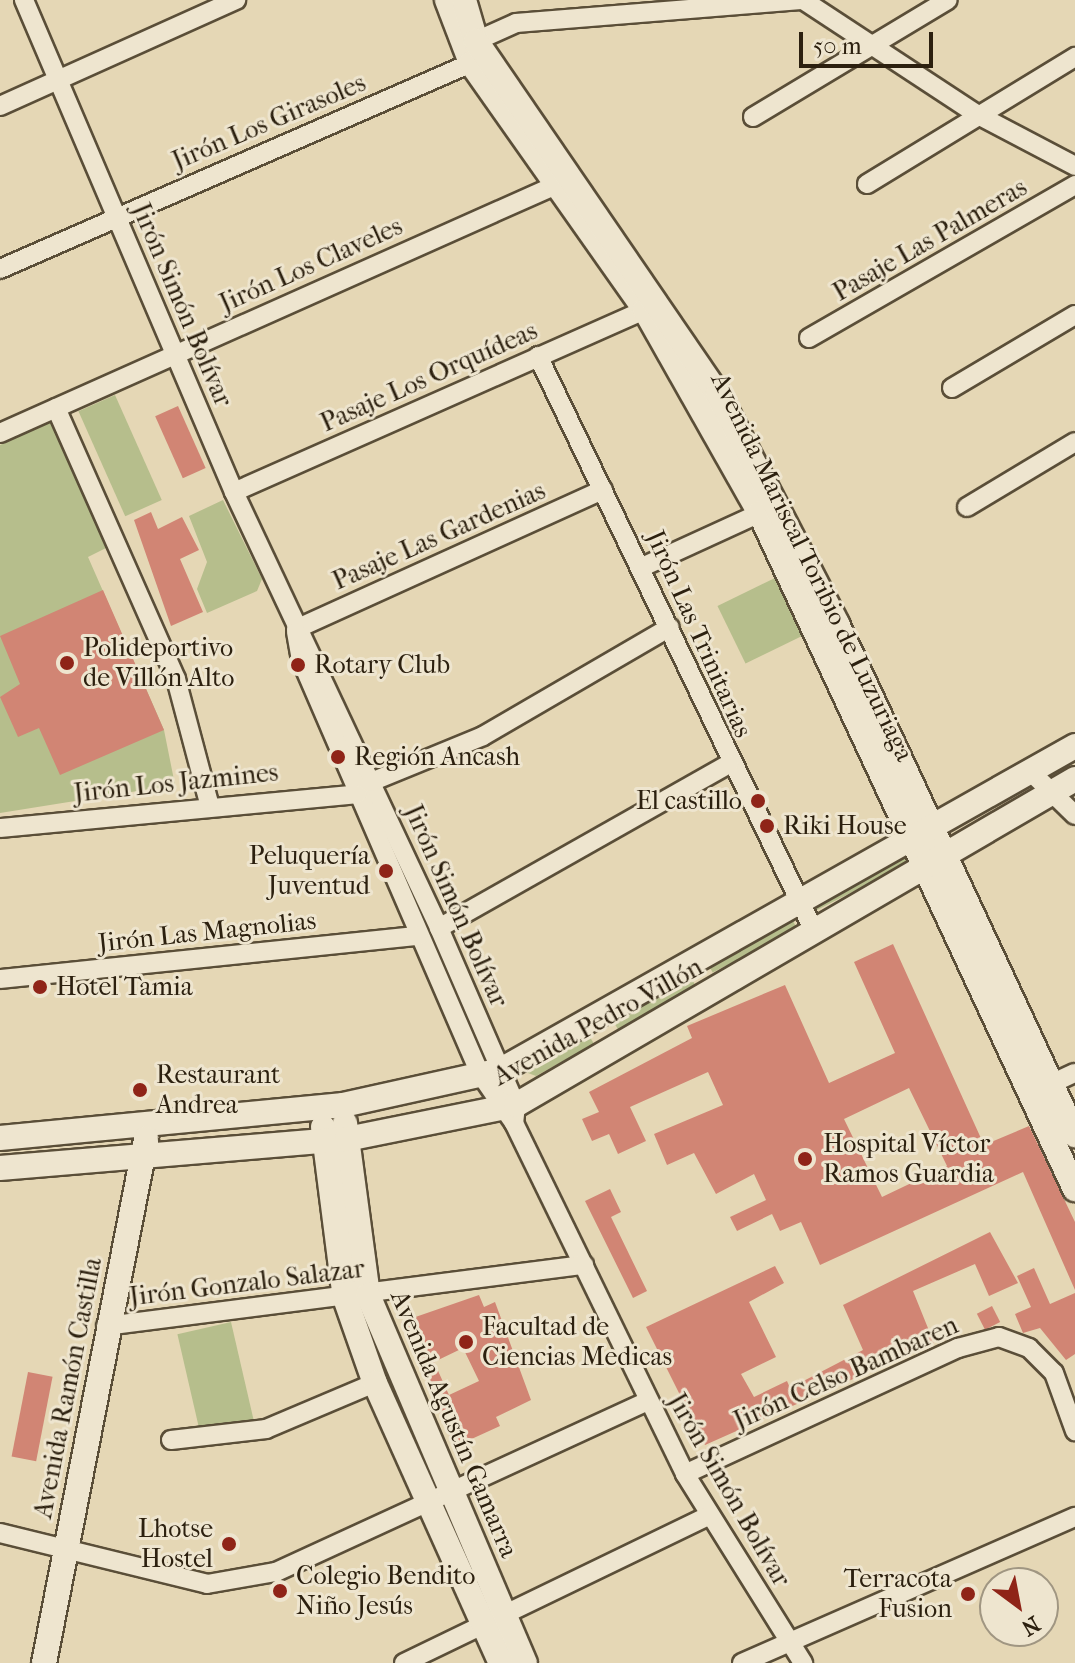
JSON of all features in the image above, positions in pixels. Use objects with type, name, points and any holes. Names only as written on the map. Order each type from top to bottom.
[{"type":"main road","name":"Avenida Mariscal Toribio de Luzuriaga","points":[[447,0],[473,52],[556,185],[645,310],[769,509]]},
{"type":"main road","name":"Avenida Mariscal Toribio de Luzuriaga","points":[[464,0],[473,52],[660,299],[769,509],[1043,1088],[1075,1189]]},
{"type":"main road","name":"Avenida Pedro Villón","points":[[0,1138],[332,1107],[491,1073],[1032,773],[1075,746]]},
{"type":"main road","name":"Avenida Pedro Villón","points":[[0,1168],[144,1153],[335,1141],[510,1112],[1075,779]]},
{"type":"main road","points":[[693,962],[711,993]]},
{"type":"main road","points":[[592,1019],[611,1051]]},
{"type":"main road","name":"Avenida Mariscal Toribio de Luzuriaga","points":[[1043,1088],[1075,1135]]},
{"type":"main road","name":"Avenida Agustín Gamarra","points":[[332,1107],[357,1296],[375,1383],[428,1499],[495,1621],[525,1663]]},
{"type":"main road","name":"Avenida Ramón Castilla","points":[[44,1663],[106,1326],[149,1123]]},
{"type":"main road","name":"Avenida Agustín Gamarra","points":[[357,1296],[451,1488],[495,1621],[501,1663]]},
{"type":"street","name":"Jirón Simón Bolívar","points":[[24,0],[234,492],[296,629],[314,653],[419,936],[491,1073],[647,1401],[685,1474],[708,1516],[803,1663]]},
{"type":"street","points":[[0,106],[236,0]]},
{"type":"street","points":[[802,0],[868,47],[978,115],[1075,166]]},
{"type":"street","name":"Jirón Los Girasoles","points":[[0,269],[473,52],[516,23],[802,0]]},
{"type":"street","points":[[753,117],[948,0]]},
{"type":"street","points":[[867,184],[1075,57]]},
{"type":"street","name":"Jirón Los Claveles","points":[[0,433],[556,185]]},
{"type":"street","name":"Pasaje Las Palmeras","points":[[809,338],[1075,185]]},
{"type":"street","name":"Pasaje Los Orquídeas","points":[[234,492],[645,310]]},
{"type":"street","points":[[952,388],[1075,315]]},
{"type":"street","name":"Jirón Las Trinitarias","points":[[538,356],[670,627],[729,764],[815,933]]},
{"type":"street","points":[[56,408],[176,679],[209,803]]},
{"type":"street","points":[[967,507],[1075,442]]},
{"type":"street","name":"Pasaje Las Gardenias","points":[[296,629],[603,490]]},
{"type":"street","points":[[640,568],[769,509]]},
{"type":"street","name":"Jirón Los Jazmines","points":[[0,828],[364,788],[483,736],[670,627]]},
{"type":"street","points":[[439,928],[729,764]]},
{"type":"street","points":[[1032,773],[1047,794],[1075,815]]},
{"type":"street","name":"Jirón Simón Bolívar","points":[[364,788],[439,928],[491,1073]]},
{"type":"street","name":"Jirón Las Magnolias","points":[[0,979],[419,936]]},
{"type":"street","points":[[1043,1088],[1075,1073]]},
{"type":"street","name":"Jirón Gonzalo Salazar","points":[[106,1326],[584,1265]]},
{"type":"street","name":"Jirón Celso Bambaren","points":[[685,1474],[958,1348],[999,1337],[1029,1348],[1054,1373],[1075,1431]]},
{"type":"street","points":[[171,1440],[266,1429],[375,1383]]},
{"type":"street","points":[[0,1533],[67,1546],[207,1584],[276,1572],[451,1488],[647,1401]]},
{"type":"street","points":[[404,1663],[708,1516]]},
{"type":"street","points":[[742,1663],[1075,1517]]},
{"type":"green space","points":[[115,395],[162,500],[125,516],[78,411]]},
{"type":"green space","name":"Polideportivo de Villón Alto","points":[[51,421],[108,547],[88,557],[164,730],[175,785],[0,813],[0,445]]},
{"type":"green space","points":[[223,500],[262,579],[257,591],[207,613],[197,589],[207,562],[189,516]]},
{"type":"green space","points":[[775,578],[803,636],[746,664],[717,606]]},
{"type":"green space","points":[[902,852],[908,864],[817,910],[811,898]]},
{"type":"green space","points":[[790,915],[797,929],[713,972],[705,958]]},
{"type":"green space","points":[[688,973],[697,988],[620,1033],[612,1019]]},
{"type":"green space","points":[[586,1030],[594,1044],[536,1076],[528,1073],[525,1068]]},
{"type":"green space","points":[[365,1304],[436,1478],[426,1483],[353,1309]]},
{"type":"green space","points":[[231,1322],[255,1426],[201,1439],[177,1334]]},
{"type":"building","points":[[178,406],[206,468],[183,478],[155,416]]},
{"type":"building","points":[[151,512],[158,529],[182,517],[199,550],[180,559],[203,612],[171,626],[134,520]]},
{"type":"building","points":[[103,590],[164,730],[60,775],[39,728],[18,737],[0,697],[20,684],[0,636]]},
{"type":"building","points":[[893,944],[984,1145],[1029,1126],[1075,1222],[1075,1290],[1023,1172],[820,1265],[801,1222],[780,1231],[772,1214],[737,1231],[730,1217],[766,1200],[754,1174],[716,1194],[694,1153],[667,1165],[654,1134],[723,1105],[708,1072],[630,1107],[646,1141],[618,1154],[609,1134],[592,1141],[582,1119],[599,1112],[589,1092],[692,1038],[687,1026],[785,985],[829,1083],[895,1053],[854,962]],"holes":[[[909,1088],[947,1166],[882,1197],[844,1119]]]},
{"type":"building","points":[[610,1189],[621,1212],[611,1217],[647,1291],[633,1298],[585,1201]]},
{"type":"building","points":[[990,1232],[1018,1283],[989,1296],[975,1264],[913,1291],[934,1343],[705,1445],[646,1327],[775,1266],[784,1283],[749,1302],[776,1357],[741,1374],[754,1397],[787,1381],[790,1388],[863,1350],[843,1305]]},
{"type":"building","points":[[1034,1268],[1050,1304],[1075,1293],[1075,1354],[1066,1360],[1040,1328],[1023,1333],[1015,1314],[1031,1307],[1017,1276]]},
{"type":"building","points":[[479,1295],[484,1307],[495,1302],[531,1400],[496,1417],[500,1426],[454,1447],[401,1322]],"holes":[[[463,1348],[479,1381],[449,1395],[434,1362]]]},
{"type":"building","points":[[992,1306],[1000,1322],[985,1330],[977,1314]]},
{"type":"building","points":[[28,1372],[53,1377],[36,1461],[12,1456]]},
{"type":"place","name":"Polideportivo de Villón Alto","points":[[67,663]]},
{"type":"place","name":"Rotary Club","points":[[298,665]]},
{"type":"place","name":"Región Ancash","points":[[338,757]]},
{"type":"place","name":"El castillo","points":[[758,801]]},
{"type":"place","name":"Riki House","points":[[767,826]]},
{"type":"place","name":"Peluquería Juventud","points":[[386,871]]},
{"type":"place","name":"Hotel Tamia","points":[[40,987]]},
{"type":"place","name":"Restaurant Andrea","points":[[140,1090]]},
{"type":"place","name":"Hospital Víctor Ramos Guardia","points":[[805,1159]]},
{"type":"place","name":"Facultad de Ciencias Medicas","points":[[466,1342]]},
{"type":"place","name":"Lhotse Hostel","points":[[229,1544]]},
{"type":"place","name":"Colegio Bendito Niño Jesús","points":[[280,1591]]},
{"type":"place","name":"Terracota Fusion","points":[[968,1594]]}]
